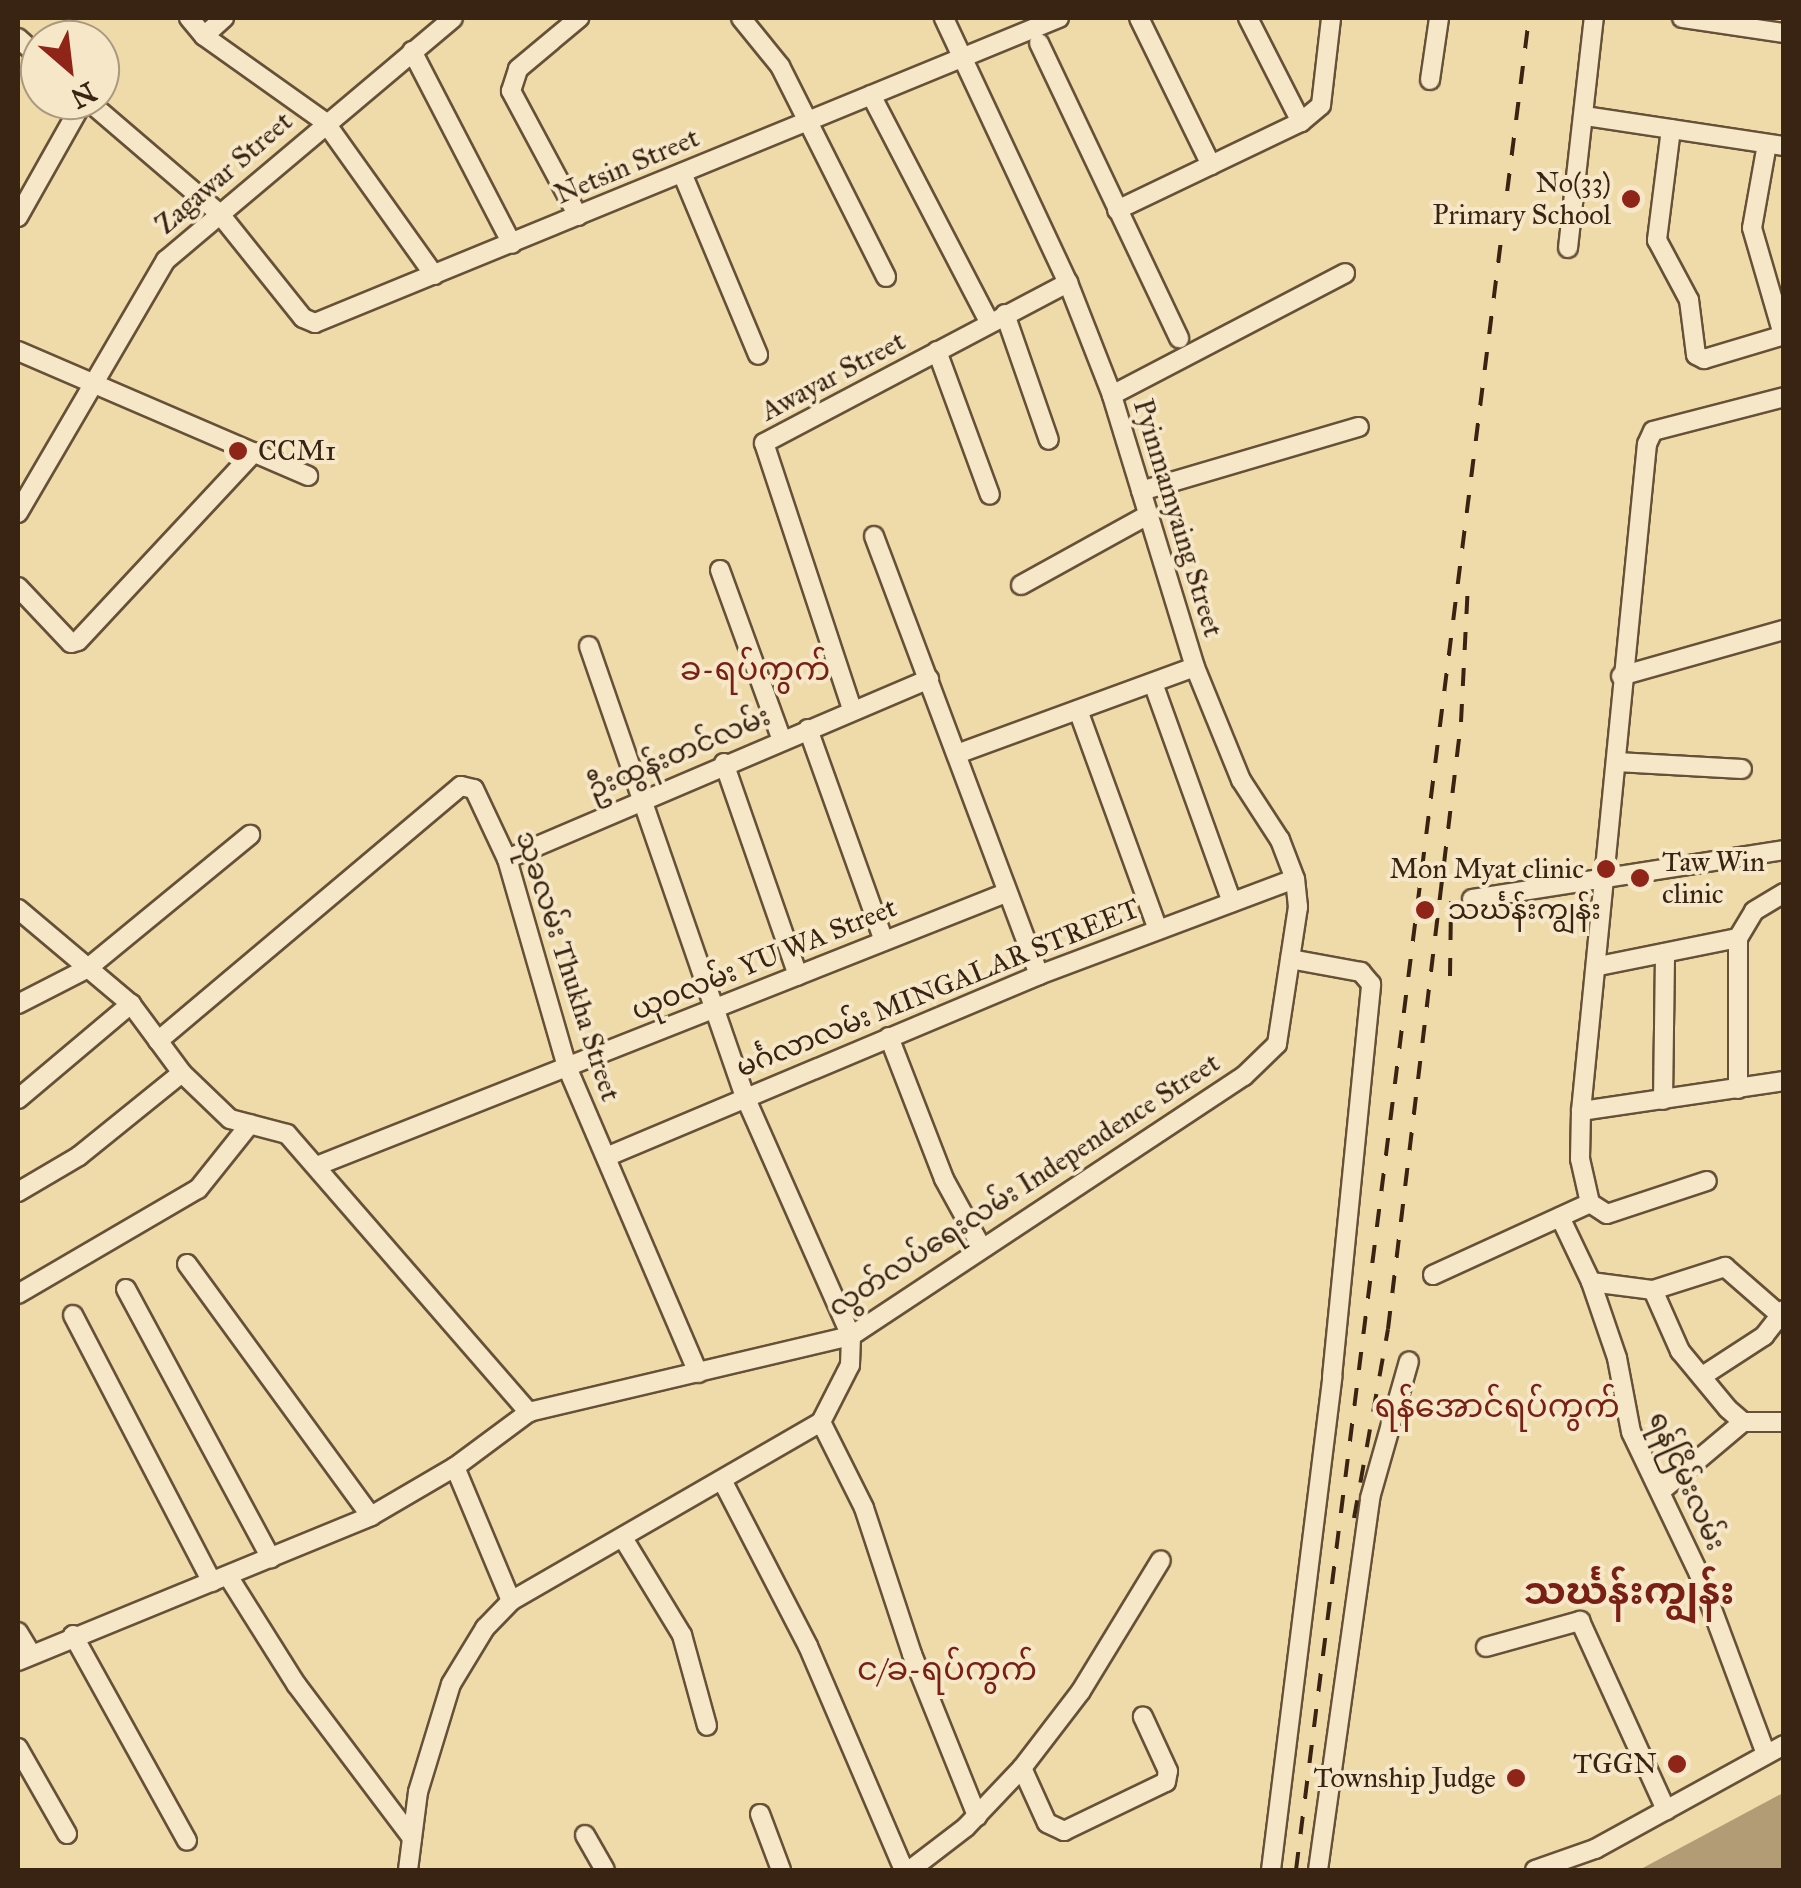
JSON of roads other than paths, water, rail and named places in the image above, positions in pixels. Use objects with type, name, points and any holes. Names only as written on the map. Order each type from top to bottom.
[{"type":"street","points":[[189,18],[204,36],[324,122],[434,275]]},
{"type":"street","points":[[204,36],[224,18]]},
{"type":"street","name":"Zagawar Street","points":[[18,513],[50,466],[147,286],[182,244],[324,122],[454,18]]},
{"type":"street","points":[[578,18],[518,68],[511,91],[578,216]]},
{"type":"street","points":[[740,18],[780,66],[886,278]]},
{"type":"street","name":"Pyinmamyaing Street","points":[[944,18],[1068,283],[1112,395],[1194,667],[1240,780],[1280,840],[1294,879],[1298,906],[1277,1044]]},
{"type":"street","name":"Netsin Street","points":[[219,213],[303,318],[315,323],[1054,18]]},
{"type":"street","points":[[1139,18],[1210,165]]},
{"type":"street","points":[[1248,18],[1301,122]]},
{"type":"street","points":[[1117,210],[1301,122],[1324,98],[1331,18]]},
{"type":"street","points":[[1430,80],[1439,18]]},
{"type":"street","points":[[1568,248],[1594,18]]},
{"type":"street","points":[[1682,18],[1784,33]]},
{"type":"street","points":[[1039,43],[1179,338]]},
{"type":"street","points":[[412,51],[512,244]]},
{"type":"street","points":[[871,94],[997,318],[1049,440]]},
{"type":"street","points":[[1585,116],[1671,129],[1775,145],[1752,228],[1783,335],[1704,359],[1696,354],[1689,300],[1657,240],[1671,129]]},
{"type":"street","points":[[18,218],[74,120]]},
{"type":"street","points":[[109,120],[219,213]]},
{"type":"street","points":[[682,173],[758,355]]},
{"type":"street","points":[[1112,395],[1345,273]]},
{"type":"street","name":"Awayar Street","points":[[852,709],[764,442],[1068,283]]},
{"type":"street","points":[[18,351],[308,476]]},
{"type":"street","points":[[936,351],[990,495]]},
{"type":"street","points":[[1707,1180],[1607,1214],[1590,1202],[1580,1159],[1581,1112],[1608,875],[1621,676],[1648,437],[1784,397]]},
{"type":"street","points":[[1140,491],[1359,427]]},
{"type":"street","points":[[18,587],[65,638],[78,641],[254,452]]},
{"type":"street","points":[[1021,584],[1148,515]]},
{"type":"street","points":[[874,536],[1039,975]]},
{"type":"street","points":[[720,570],[782,740]]},
{"type":"street","points":[[1621,676],[1784,630]]},
{"type":"street","points":[[408,1870],[418,1792],[451,1684],[485,1628],[511,1601],[822,1422],[850,1365],[851,1336],[744,1094],[589,646]]},
{"type":"street","points":[[957,754],[1194,667]]},
{"type":"street","name":"ဦးထွန်းတင်လမ်း","points":[[507,859],[644,796],[930,679]]},
{"type":"street","points":[[1153,683],[1232,902]]},
{"type":"street","points":[[1078,710],[1158,930]]},
{"type":"street","points":[[808,729],[884,941]]},
{"type":"street","points":[[1617,762],[1742,769]]},
{"type":"street","points":[[724,763],[798,976]]},
{"type":"street","name":"သုခလမ်း Thukha Street","points":[[158,1040],[461,786],[474,789],[507,859],[567,1067],[698,1374]]},
{"type":"street","points":[[18,1004],[88,968],[250,835]]},
{"type":"street","points":[[1472,899],[1784,850]]},
{"type":"street","name":"မင်္ဂလာလမ်း MINGALAR STREET","points":[[606,1157],[744,1094],[1039,975],[1294,879]]},
{"type":"street","points":[[1738,1088],[1738,938],[1754,912],[1784,892]]},
{"type":"street","name":"ယုဝလမ်း YU WA Street","points":[[318,1165],[1006,893]]},
{"type":"street","points":[[18,909],[131,1004],[182,1073],[230,1119],[287,1134],[318,1165],[374,1238],[529,1412]]},
{"type":"street","points":[[1598,966],[1738,938]]},
{"type":"street","points":[[1663,1100],[1665,953]]},
{"type":"street","points":[[1271,1870],[1332,1378],[1371,984],[1361,972],[1290,960]]},
{"type":"street","points":[[18,1099],[131,1004]]},
{"type":"street","points":[[890,1037],[944,1179],[982,1248]]},
{"type":"street","name":"လွတ်လပ်ရေးလမ်း Independence Street","points":[[24,1658],[371,1516],[455,1467],[529,1412],[851,1336],[1244,1076],[1277,1044]]},
{"type":"street","points":[[18,1192],[79,1156],[182,1073]]},
{"type":"street","points":[[1581,1112],[1784,1081]]},
{"type":"street","points":[[18,1294],[198,1189],[250,1124]]},
{"type":"street","points":[[1433,1275],[1590,1202]]},
{"type":"street","name":"ရန်ငြိမ်းလမ်း","points":[[1560,1217],[1591,1282],[1617,1358],[1631,1432],[1775,1750]]},
{"type":"street","points":[[187,1264],[371,1516]]},
{"type":"street","points":[[1591,1282],[1653,1290],[1726,1268],[1781,1312],[1764,1336],[1704,1374]]},
{"type":"street","points":[[126,1289],[271,1558]]},
{"type":"street","points":[[1653,1290],[1680,1351],[1743,1422]]},
{"type":"street","points":[[73,1316],[220,1579],[412,1838]]},
{"type":"street","points":[[1318,1870],[1370,1498],[1409,1361]]},
{"type":"street","points":[[822,1422],[864,1508],[912,1654],[977,1816]]},
{"type":"street","points":[[1661,1491],[1743,1422],[1784,1422]]},
{"type":"street","points":[[455,1467],[511,1601]]},
{"type":"street","points":[[723,1482],[808,1646],[907,1870],[977,1816],[1022,1768],[1082,1690],[1161,1560]]},
{"type":"street","points":[[623,1538],[682,1635],[707,1726]]},
{"type":"street","points":[[1486,1647],[1580,1621],[1666,1810]]},
{"type":"street","points":[[18,1632],[24,1658]]},
{"type":"street","points":[[73,1635],[186,1841]]},
{"type":"street","points":[[1022,1768],[1052,1830],[1073,1827],[1168,1778],[1143,1717]]},
{"type":"street","points":[[18,1748],[68,1834]]},
{"type":"street","points":[[1535,1870],[1595,1849],[1775,1750]]},
{"type":"street","points":[[760,1814],[782,1870]]},
{"type":"street","points":[[586,1836],[605,1870]]},
{"type":"railway","points":[[1296,1870],[1529,18]]},
{"type":"railway","points":[[1354,1518],[1388,1329],[1461,722],[1468,586]]},
{"type":"railway","points":[[1450,976],[1451,901]]},
{"type":"place","name":"No(33) Primary School","points":[[1631,199]]},
{"type":"place","name":"CCM1","points":[[238,451]]},
{"type":"place","name":"Mon Myat clinic","points":[[1606,869]]},
{"type":"place","name":"Taw Win clinic","points":[[1640,878]]},
{"type":"place","name":"သင်္ဃန်းကျွန်း","points":[[1425,910]]},
{"type":"place","name":"TGGN","points":[[1677,1764]]},
{"type":"place","name":"Township Judge","points":[[1516,1778]]},
{"type":"district","name":"ခ-ရပ်ကွက်","points":[[755,670]]},
{"type":"district","name":"ရန်အောင်ရပ်ကွက်","points":[[1497,1407]]},
{"type":"district","name":"သင်္ဃန်းကျွန်း","points":[[1629,1592]]},
{"type":"district","name":"င/ခ-ရပ်ကွက်","points":[[947,1670]]}]
